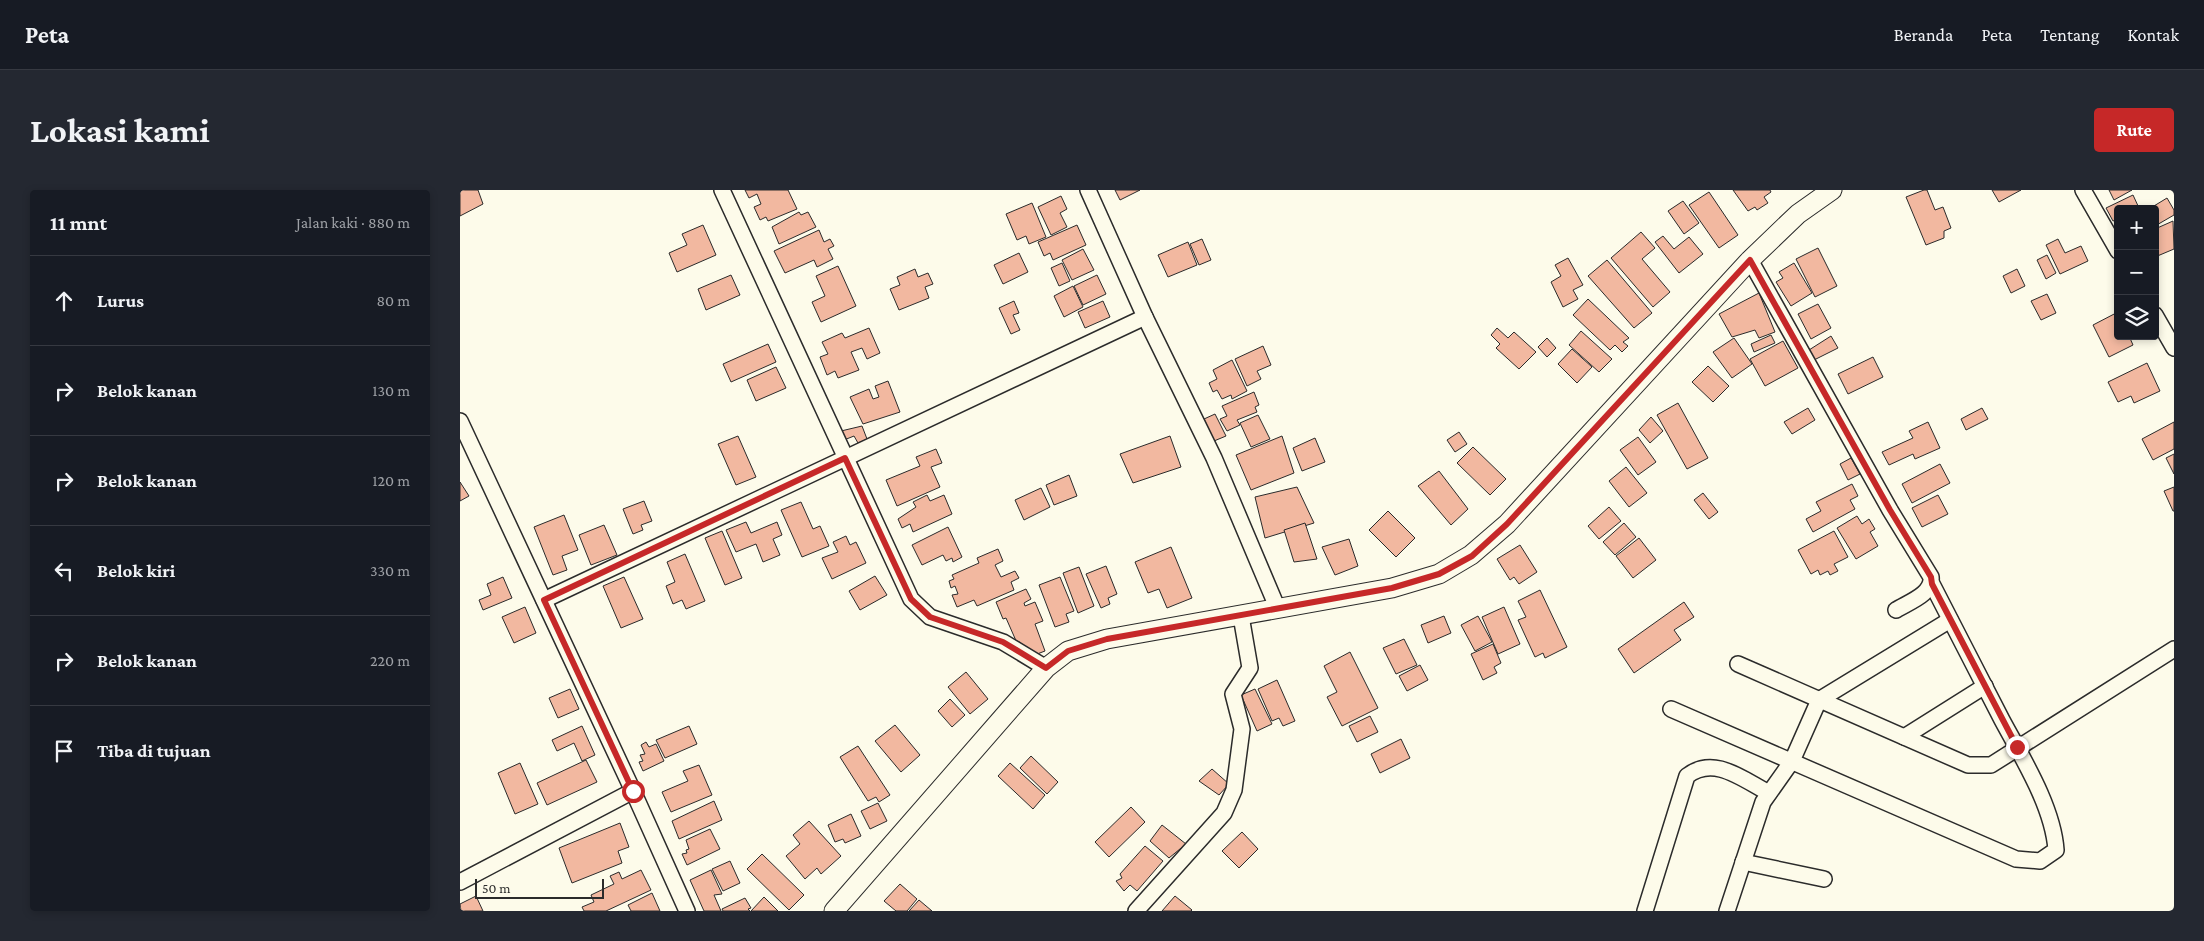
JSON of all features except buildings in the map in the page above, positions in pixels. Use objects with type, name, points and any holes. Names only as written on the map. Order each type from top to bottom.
[{"type":"street","points":[[722,190],[911,599],[930,617],[1003,642],[1046,668]]},
{"type":"street","points":[[1088,190],[1145,317],[1214,458],[1277,607]]},
{"type":"street","points":[[834,911],[1046,668],[1068,651],[1107,639],[1241,616],[1277,607],[1392,588],[1439,574],[1472,556],[1507,524],[1750,260],[1798,214],[1832,190]]},
{"type":"street","points":[[2083,190],[2117,250]]},
{"type":"street","points":[[1671,709],[2016,859],[2040,861],[2056,850],[2054,832],[2017,747],[1950,620],[1932,584],[1931,577],[1890,510],[1750,260]]},
{"type":"street","points":[[544,600],[1145,317]]},
{"type":"street","points":[[2159,322],[2174,348]]},
{"type":"street","points":[[460,422],[633,791],[687,911]]},
{"type":"street","points":[[1896,610],[1928,591],[1932,584]]},
{"type":"street","points":[[1136,911],[1224,813],[1234,790],[1242,728],[1233,694],[1250,668],[1241,616]]},
{"type":"street","points":[[1727,911],[1762,802],[1792,761],[1819,700],[1950,620]]},
{"type":"street","points":[[1738,664],[1968,765],[1991,765],[2174,649]]},
{"type":"street","points":[[1904,737],[1985,686]]},
{"type":"street","points":[[1645,911],[1687,776],[1698,768],[1718,767],[1769,792]]},
{"type":"street","points":[[460,882],[633,791]]},
{"type":"street","points":[[1743,862],[1824,879]]},
{"type":"route","points":[[633,791],[544,600],[658,544],[845,458],[911,599],[920,609],[930,617],[1003,642],[1046,668],[1068,651],[1107,639],[1241,616],[1277,607],[1392,588],[1439,574],[1472,556],[1507,524],[1750,260],[1890,510],[1931,577],[1932,584],[2017,747]]}]
